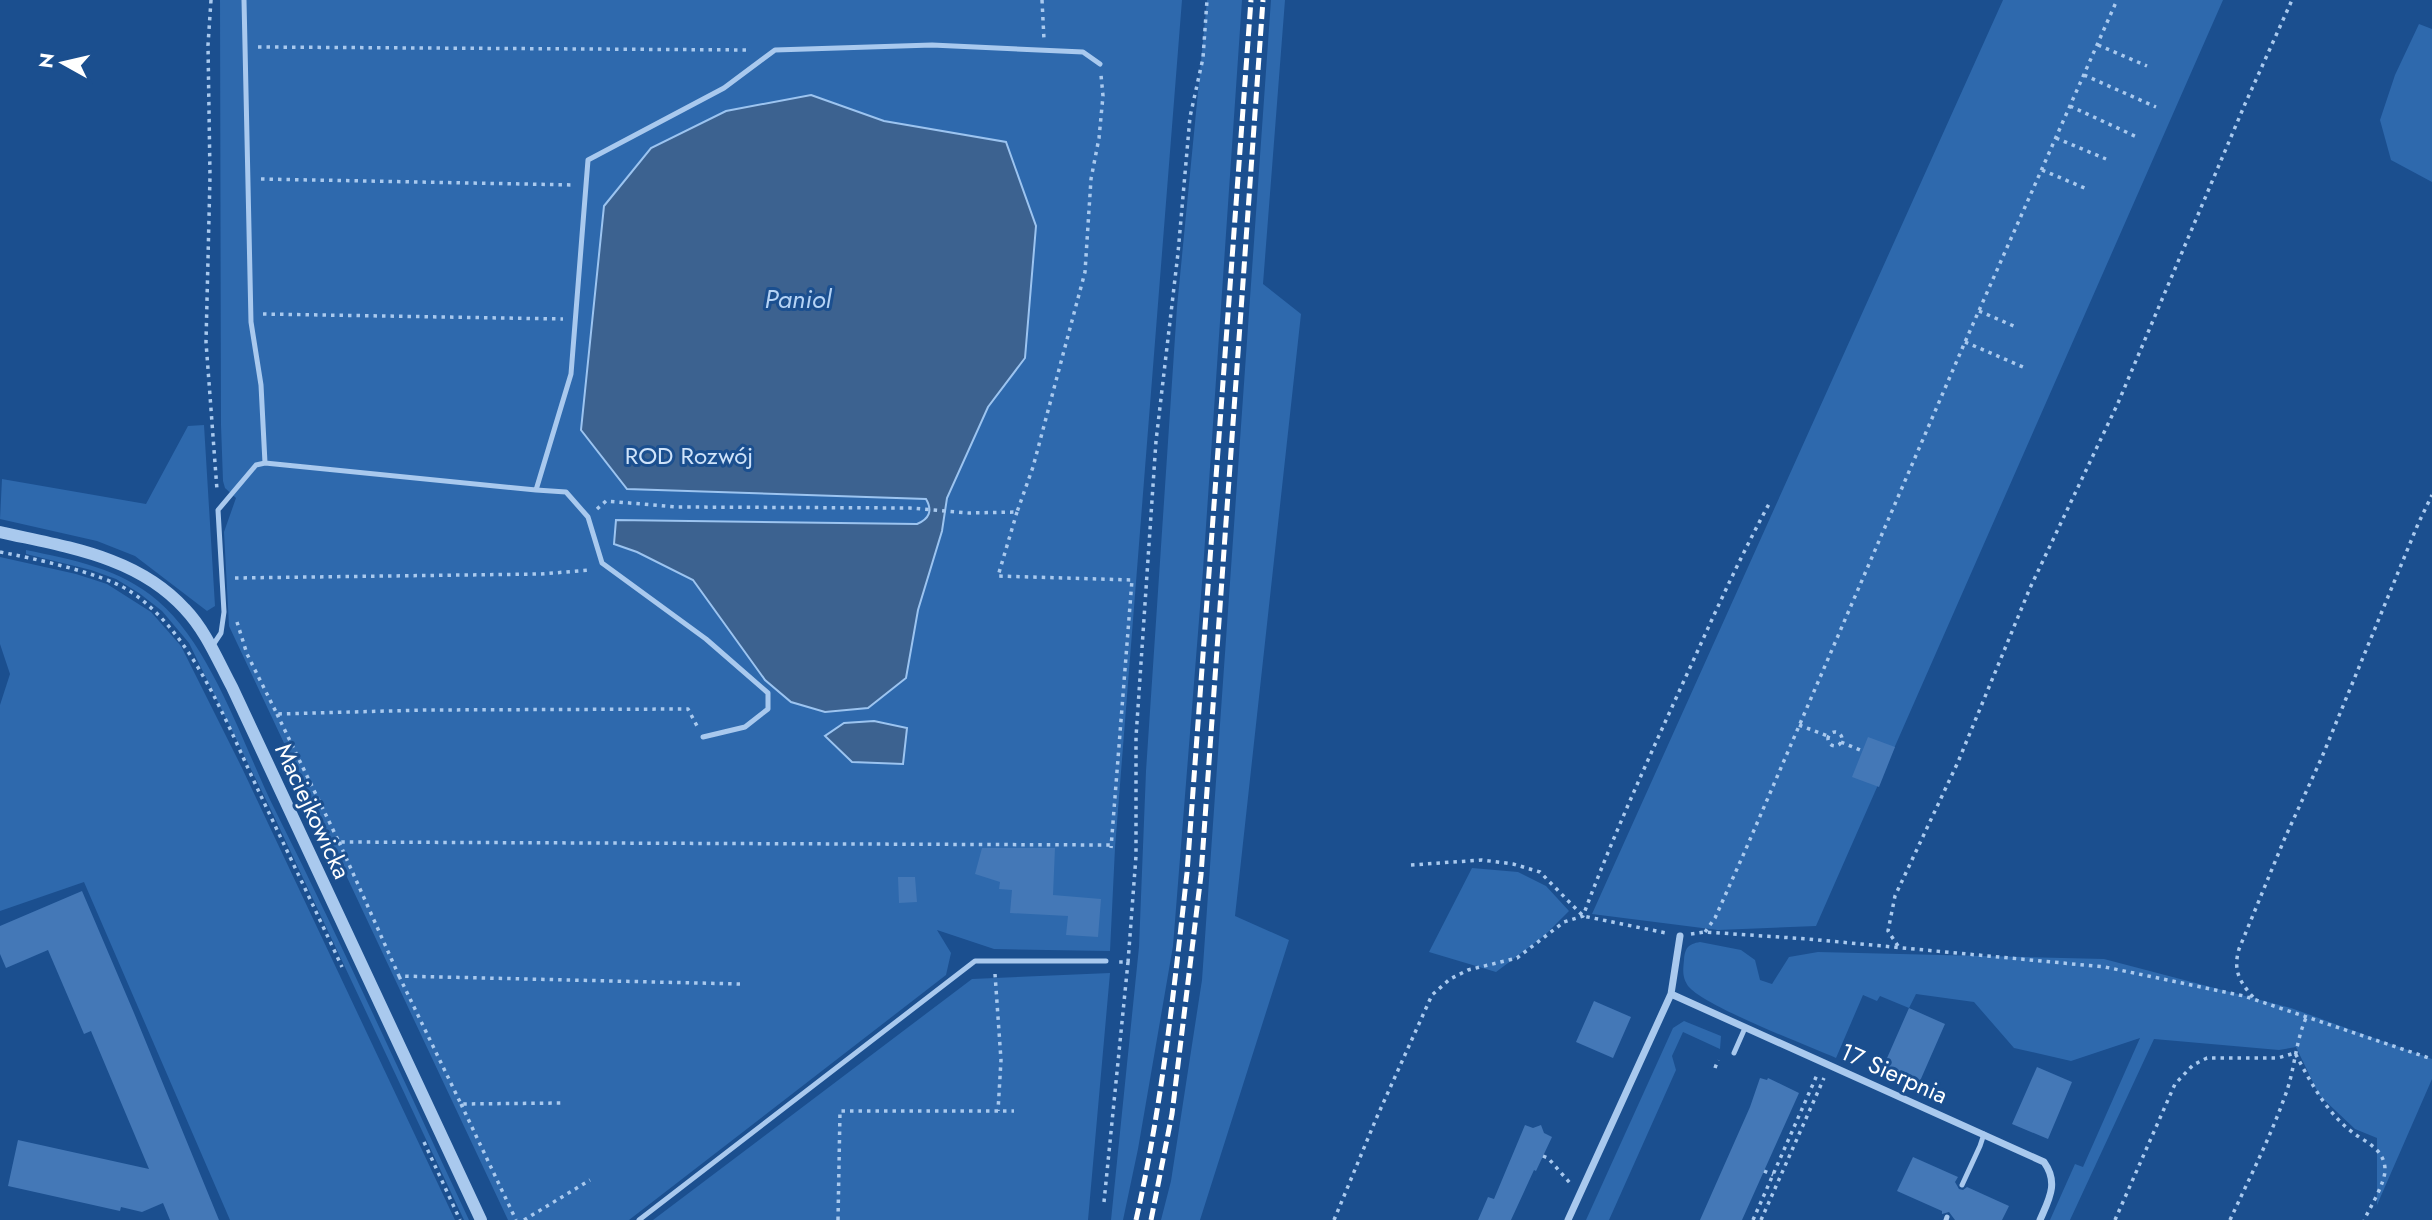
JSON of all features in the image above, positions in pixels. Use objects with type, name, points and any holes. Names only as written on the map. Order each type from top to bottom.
[{"type":"street","name":"Maciejkowicka","points":[[0,532],[103,556],[133,568],[153,580],[185,609],[212,648],[481,1220]]},
{"type":"street","points":[[1568,1220],[1671,994],[1680,936]]},
{"type":"street","name":"17 Sierpnia","points":[[1671,994],[2044,1162],[2051,1172],[2050,1196],[2040,1220]]},
{"type":"lane","points":[[244,0],[250,313],[261,385],[265,463]]},
{"type":"lane","points":[[536,490],[571,374],[588,160],[724,88],[775,50],[932,45],[1083,52],[1100,64]]},
{"type":"lane","points":[[212,648],[221,633],[223,623],[218,510],[256,466],[265,463],[566,492],[588,517],[602,563],[706,639],[768,693],[768,709],[745,727],[703,737]]},
{"type":"lane","points":[[639,1220],[975,961],[1106,961]]},
{"type":"lane","points":[[1734,1053],[1745,1028]]},
{"type":"lane","points":[[1962,1185],[1984,1134]]},
{"type":"path","points":[[211,0],[208,45],[210,176],[206,342],[218,510]]},
{"type":"path","points":[[1042,0],[1044,50]]},
{"type":"path","points":[[1104,1202],[1136,856],[1136,737],[1156,441],[1178,253],[1190,117],[1203,58],[1207,0]]},
{"type":"path","points":[[1705,932],[1715,918],[2117,0]]},
{"type":"path","points":[[1899,947],[1888,931],[1895,896],[1958,762],[2031,588],[2118,403],[2240,115],[2292,0]]},
{"type":"path","points":[[2098,45],[2147,66]]},
{"type":"path","points":[[246,47],[775,50]]},
{"type":"path","points":[[339,842],[1111,847],[1132,580],[998,576],[1033,467],[1085,272],[1091,179],[1103,96],[1100,64]]},
{"type":"path","points":[[2084,75],[2156,107]]},
{"type":"path","points":[[2070,106],[2139,138]]},
{"type":"path","points":[[2056,138],[2106,159]]},
{"type":"path","points":[[2042,170],[2087,189]]},
{"type":"path","points":[[248,179],[586,186]]},
{"type":"path","points":[[1979,311],[2016,327]]},
{"type":"path","points":[[250,313],[576,319]]},
{"type":"path","points":[[1965,342],[2023,367]]},
{"type":"path","points":[[2255,999],[2236,974],[2239,949],[2432,495]]},
{"type":"path","points":[[588,517],[606,501],[677,507],[910,508],[1017,512]]},
{"type":"path","points":[[1583,916],[1605,858],[1671,709],[1748,542],[1769,504]]},
{"type":"path","points":[[0,552],[94,576],[126,589],[150,607],[175,634],[211,691],[343,968]]},
{"type":"path","points":[[222,579],[541,574],[596,570],[602,563]]},
{"type":"path","points":[[234,578],[235,590]]},
{"type":"path","points":[[236,614],[247,654],[339,842],[399,976],[516,1220]]},
{"type":"path","points":[[277,715],[425,710],[688,709],[703,737]]},
{"type":"path","points":[[1799,725],[1828,736]]},
{"type":"path","points":[[1828,736],[1838,732],[1842,742]]},
{"type":"path","points":[[1828,736],[1831,745],[1836,746],[1842,742]]},
{"type":"path","points":[[1842,742],[1860,750]]},
{"type":"path","points":[[1411,864],[1418,866],[1482,860],[1513,863],[1540,872],[1583,916]]},
{"type":"path","points":[[1334,1220],[1432,995],[1450,979],[1468,970],[1517,958],[1564,922],[1583,916],[1680,936],[1705,932],[2105,967],[2255,999],[2432,1059]]},
{"type":"path","points":[[994,960],[1001,1060],[998,1111]]},
{"type":"path","points":[[1106,961],[1128,962]]},
{"type":"path","points":[[399,976],[740,984]]},
{"type":"path","points":[[2230,1220],[2286,1095],[2296,1045],[2306,1018]]},
{"type":"path","points":[[2115,1220],[2175,1084],[2186,1071],[2207,1058],[2278,1058],[2295,1053]]},
{"type":"path","points":[[2295,1053],[2331,1111],[2351,1132],[2369,1142],[2380,1153],[2385,1169],[2384,1178],[2364,1220]]},
{"type":"path","points":[[1715,1068],[1718,1060]]},
{"type":"path","points":[[1753,1220],[1817,1075]]},
{"type":"path","points":[[1762,1220],[1824,1078]]},
{"type":"path","points":[[461,1104],[564,1102]]},
{"type":"path","points":[[838,1220],[840,1111],[1014,1111]]},
{"type":"path","points":[[419,1132],[460,1220]]},
{"type":"path","points":[[1543,1156],[1548,1158],[1567,1182]]},
{"type":"path","points":[[1764,1171],[1773,1175]]},
{"type":"path","points":[[524,1220],[590,1180]]},
{"type":"green space","name":"ROD Rozwój","points":[[220,0],[1182,0],[1115,848],[1110,951],[994,949],[937,930],[951,953],[946,975],[629,1220],[508,1220],[229,626],[224,532],[236,498],[225,488],[223,481],[221,425]]},
{"type":"green space","points":[[1207,0],[1242,0],[1203,570],[1173,946],[1123,1220],[1111,1220],[1139,947],[1146,771],[1177,307]]},
{"type":"green space","points":[[1271,0],[1285,0],[1263,284],[1301,314],[1235,916],[1289,940],[1200,1220],[1161,1220],[1171,1181],[1202,980]]},
{"type":"green space","points":[[2003,0],[2223,0],[1816,926],[1718,930],[1592,914]]},
{"type":"green space","points":[[2419,24],[2432,29],[2432,182],[2391,160],[2380,120],[2395,75]]},
{"type":"green space","points":[[204,425],[215,606],[207,611],[135,556],[97,541],[0,519],[2,479],[146,504],[188,426]]},
{"type":"green space","points":[[26,550],[95,567],[128,581],[158,601],[178,621],[195,645],[226,700],[469,1220],[464,1220],[272,812],[189,643],[162,611],[116,579],[26,554]]},
{"type":"green space","points":[[0,557],[76,574],[107,584],[151,612],[181,646],[242,768],[455,1220],[230,1220],[84,882],[0,911],[0,705],[10,674],[0,644]]},
{"type":"green space","points":[[1472,868],[1518,872],[1546,886],[1569,911],[1544,936],[1496,972],[1429,952]]},
{"type":"green space","points":[[1700,942],[1741,950],[1755,960],[1760,980],[1772,984],[1789,957],[1818,952],[2104,959],[2291,1008],[2432,1059],[2432,1079],[2377,1205],[2377,1138],[2355,1129],[2319,1095],[2296,1047],[2279,1050],[2154,1039],[2070,1220],[2050,1220],[2075,1164],[2083,1167],[2140,1038],[2071,1061],[2014,1048],[1974,1002],[1916,994],[1909,1008],[1880,996],[1877,1001],[1863,995],[1836,1058],[1734,1014],[1688,986],[1684,976],[1684,956],[1690,945]]},
{"type":"green space","points":[[1110,973],[1088,1220],[653,1220],[972,979]]},
{"type":"green space","points":[[1684,1021],[1721,1036],[1720,1049],[1683,1032],[1672,1056],[1676,1070],[1609,1220],[1586,1220],[1673,1028]]},
{"type":"water","name":"Paniol","points":[[811,95],[884,121],[1006,142],[1036,226],[1025,358],[988,407],[947,498],[942,531],[918,610],[906,678],[868,708],[825,712],[791,702],[765,680],[693,580],[637,552],[614,544],[616,520],[917,524],[929,514],[926,499],[627,489],[581,430],[604,206],[651,148],[726,111]]},
{"type":"water","points":[[874,721],[907,728],[903,764],[852,762],[825,736],[844,723]]},
{"type":"building","points":[[1868,737],[1895,747],[1879,787],[1852,777]]},
{"type":"building","points":[[982,848],[1055,848],[1053,895],[1101,899],[1098,937],[1066,935],[1068,916],[1010,913],[1012,890],[999,889],[1000,882],[975,874]]},
{"type":"building","points":[[898,877],[915,877],[917,902],[899,903]]},
{"type":"building","points":[[82,891],[219,1220],[170,1220],[163,1203],[142,1212],[121,1207],[120,1211],[8,1186],[18,1140],[149,1169],[91,1031],[84,1034],[48,950],[6,968],[0,954],[0,926]]},
{"type":"building","points":[[1594,1001],[1631,1017],[1613,1058],[1576,1042]]},
{"type":"building","points":[[1909,1008],[1945,1024],[1920,1081],[1884,1065]]},
{"type":"building","points":[[2037,1067],[2072,1082],[2048,1139],[2012,1124]]},
{"type":"building","points":[[1760,1078],[1768,1078],[1799,1093],[1742,1220],[1700,1220],[1750,1107]]},
{"type":"building","points":[[1525,1125],[1533,1128],[1541,1125],[1544,1133],[1552,1137],[1536,1171],[1534,1170],[1511,1220],[1478,1220],[1488,1197],[1494,1199]]},
{"type":"building","points":[[1913,1157],[1958,1177],[1955,1182],[1959,1189],[1967,1187],[2009,1206],[2002,1220],[1955,1220],[1949,1212],[1942,1214],[1942,1211],[1897,1191]]},
{"type":"railway","points":[[1136,1220],[1160,1091],[1187,873],[1251,0]]},
{"type":"railway","points":[[1151,1220],[1172,1114],[1201,875],[1263,0]]}]
